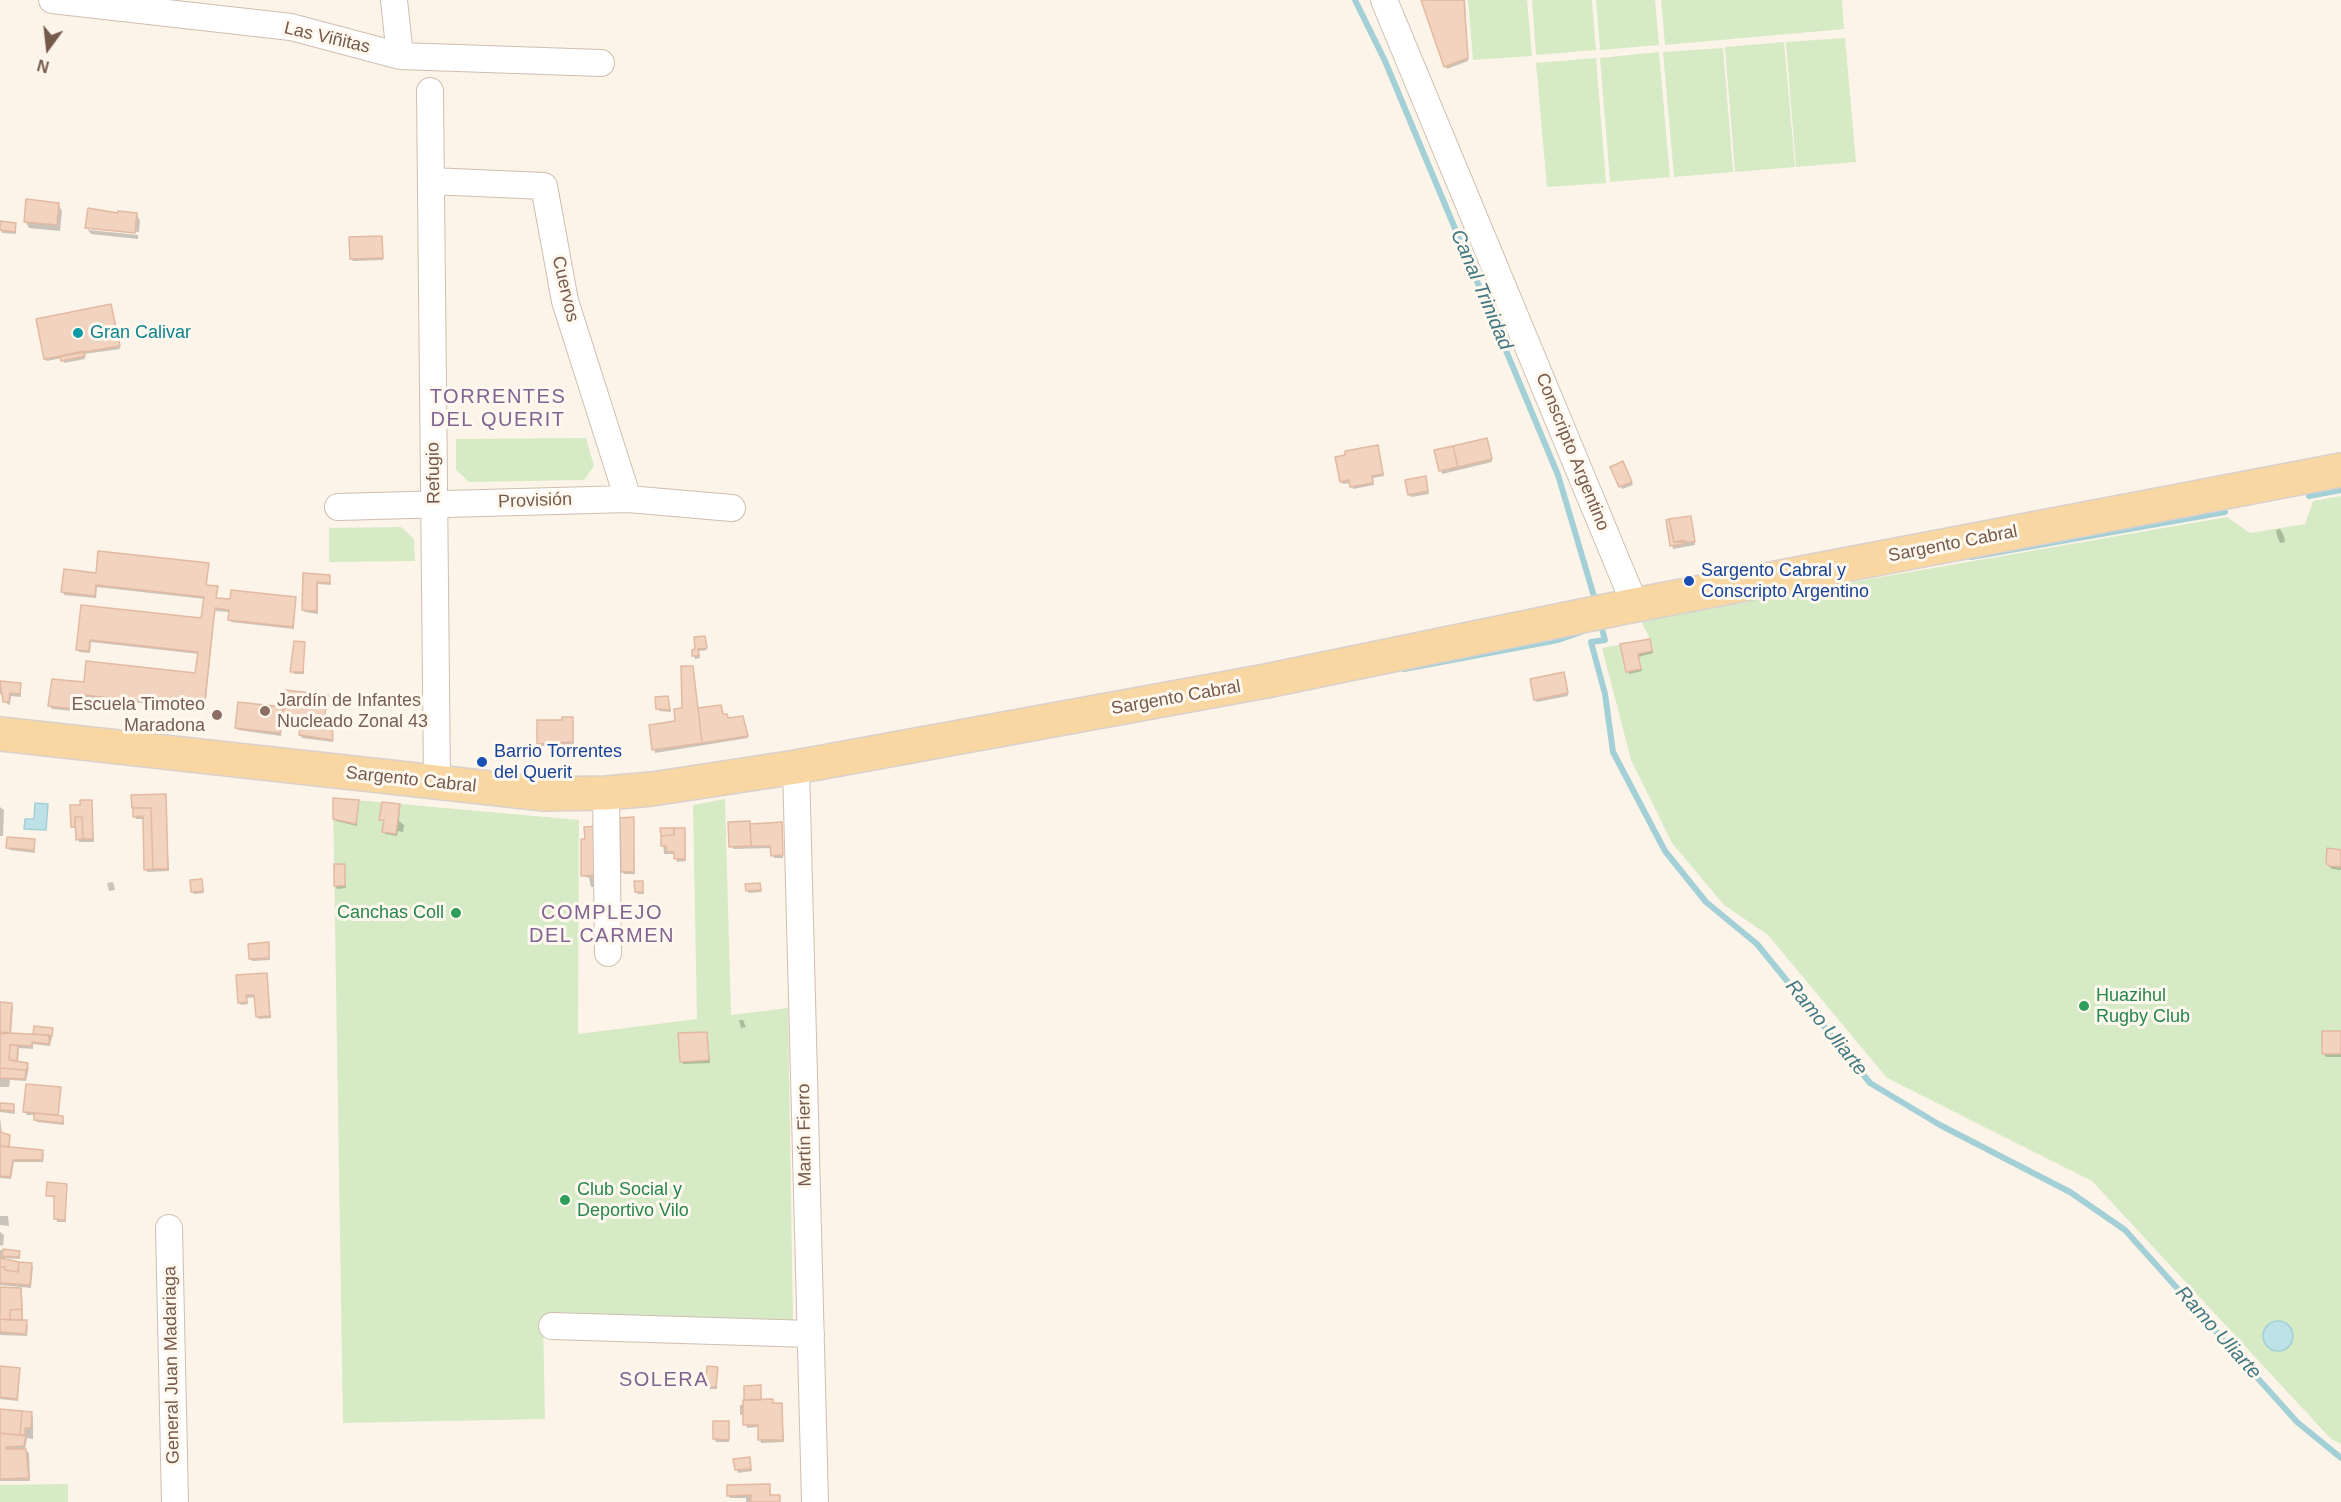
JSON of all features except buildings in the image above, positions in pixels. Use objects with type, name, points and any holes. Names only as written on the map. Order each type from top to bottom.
[{"type":"main road","name":"Sargento Cabral","points":[[0,734],[544,794],[606,794],[796,767],[1150,711],[1612,610],[2341,470]]},
{"type":"street","name":"Las Viñitas","points":[[52,0],[133,5],[291,27],[400,56],[601,63]]},
{"type":"street","points":[[394,0],[400,56]]},
{"type":"street","name":"Conscripto Argentino","points":[[1384,0],[1612,610]]},
{"type":"street","name":"Refugio","points":[[430,91],[437,782]]},
{"type":"street","name":"Cuervos","points":[[431,181],[544,186],[565,301],[628,499]]},
{"type":"street","name":"Provisión","points":[[338,507],[628,499],[732,508]]},
{"type":"street","name":"Martín Fierro","points":[[796,767],[815,1502]]},
{"type":"street","points":[[606,794],[608,953]]},
{"type":"street","name":"General Juan Madariaga","points":[[169,1228],[175,1502]]},
{"type":"street","points":[[552,1326],[811,1334]]},
{"type":"green space","points":[[1468,0],[1527,0],[1532,56],[1473,60]]},
{"type":"green space","points":[[1532,0],[1592,0],[1596,50],[1536,55]]},
{"type":"green space","points":[[1596,0],[1655,0],[1659,45],[1600,50]]},
{"type":"green space","points":[[1661,0],[1842,0],[1844,29],[1665,45]]},
{"type":"green space","points":[[1845,38],[1856,162],[1796,167],[1786,42]]},
{"type":"green space","points":[[1784,42],[1795,167],[1735,172],[1725,47]]},
{"type":"green space","points":[[1723,48],[1733,172],[1674,177],[1663,52]]},
{"type":"green space","points":[[1659,52],[1670,177],[1610,182],[1600,58]]},
{"type":"green space","points":[[1596,58],[1606,183],[1547,187],[1536,63]]},
{"type":"green space","points":[[586,438],[594,466],[584,480],[469,482],[456,470],[456,439]]},
{"type":"green space","name":"Huazihul Rugby Club","points":[[2341,496],[2341,1444],[2331,1439],[2092,1181],[1887,1078],[1768,935],[1724,905],[1672,843],[1631,760],[1602,648],[1650,639],[1640,619],[2227,517],[2250,533],[2305,524],[2313,501]]},
{"type":"green space","points":[[401,527],[414,539],[415,561],[329,562],[329,528]]},
{"type":"green space","name":"Club Social y Deportivo Vilo","points":[[333,798],[579,820],[578,1034],[697,1019],[693,805],[725,799],[731,1015],[788,1008],[793,1323],[543,1316],[545,1419],[343,1423]]},
{"type":"green space","points":[[68,1484],[68,1502],[0,1502],[0,1485]]},
{"type":"water","points":[[35,803],[48,804],[46,830],[24,829],[25,819],[34,819]]},
{"type":"water","points":[[2278,1321],[2289,1325],[2293,1336],[2289,1347],[2278,1351],[2267,1347],[2263,1336],[2267,1325]]},
{"type":"waterway","name":"Canal Trinidad","points":[[1355,0],[1385,61],[1558,475],[1596,603]]},
{"type":"waterway","points":[[2309,496],[2341,490]]},
{"type":"waterway","points":[[1971,557],[2225,512]]},
{"type":"waterway","name":"Ramo Uliarte","points":[[1600,622],[1605,640],[1591,642],[1605,694],[1613,752],[1665,851],[1706,902],[1757,944],[1870,1083],[1940,1125],[2070,1192],[2125,1230],[2297,1422],[2341,1458]]},
{"type":"waterway","points":[[1404,669],[1558,640],[1581,632]]},
{"type":"place","name":"Gran Calivar","points":[[78,333]]},
{"type":"place","name":"Sargento Cabral y Conscripto Argentino","points":[[1689,581]]},
{"type":"place","name":"Jardín de Infantes Nucleado Zonal 43","points":[[265,711]]},
{"type":"place","name":"Escuela Timoteo Maradona","points":[[217,715]]},
{"type":"place","name":"Barrio Torrentes del Querit","points":[[482,762]]},
{"type":"place","name":"Canchas Coll","points":[[456,913]]},
{"type":"place","name":"Huazihul Rugby Club","points":[[2084,1006]]},
{"type":"place","name":"Club Social y Deportivo Vilo","points":[[565,1200]]},
{"type":"district","name":"TORRENTES DEL QUERIT","points":[[498,408]]},
{"type":"district","name":"COMPLEJO DEL CARMEN","points":[[602,924]]},
{"type":"district","name":"SOLERA","points":[[664,1380]]}]
